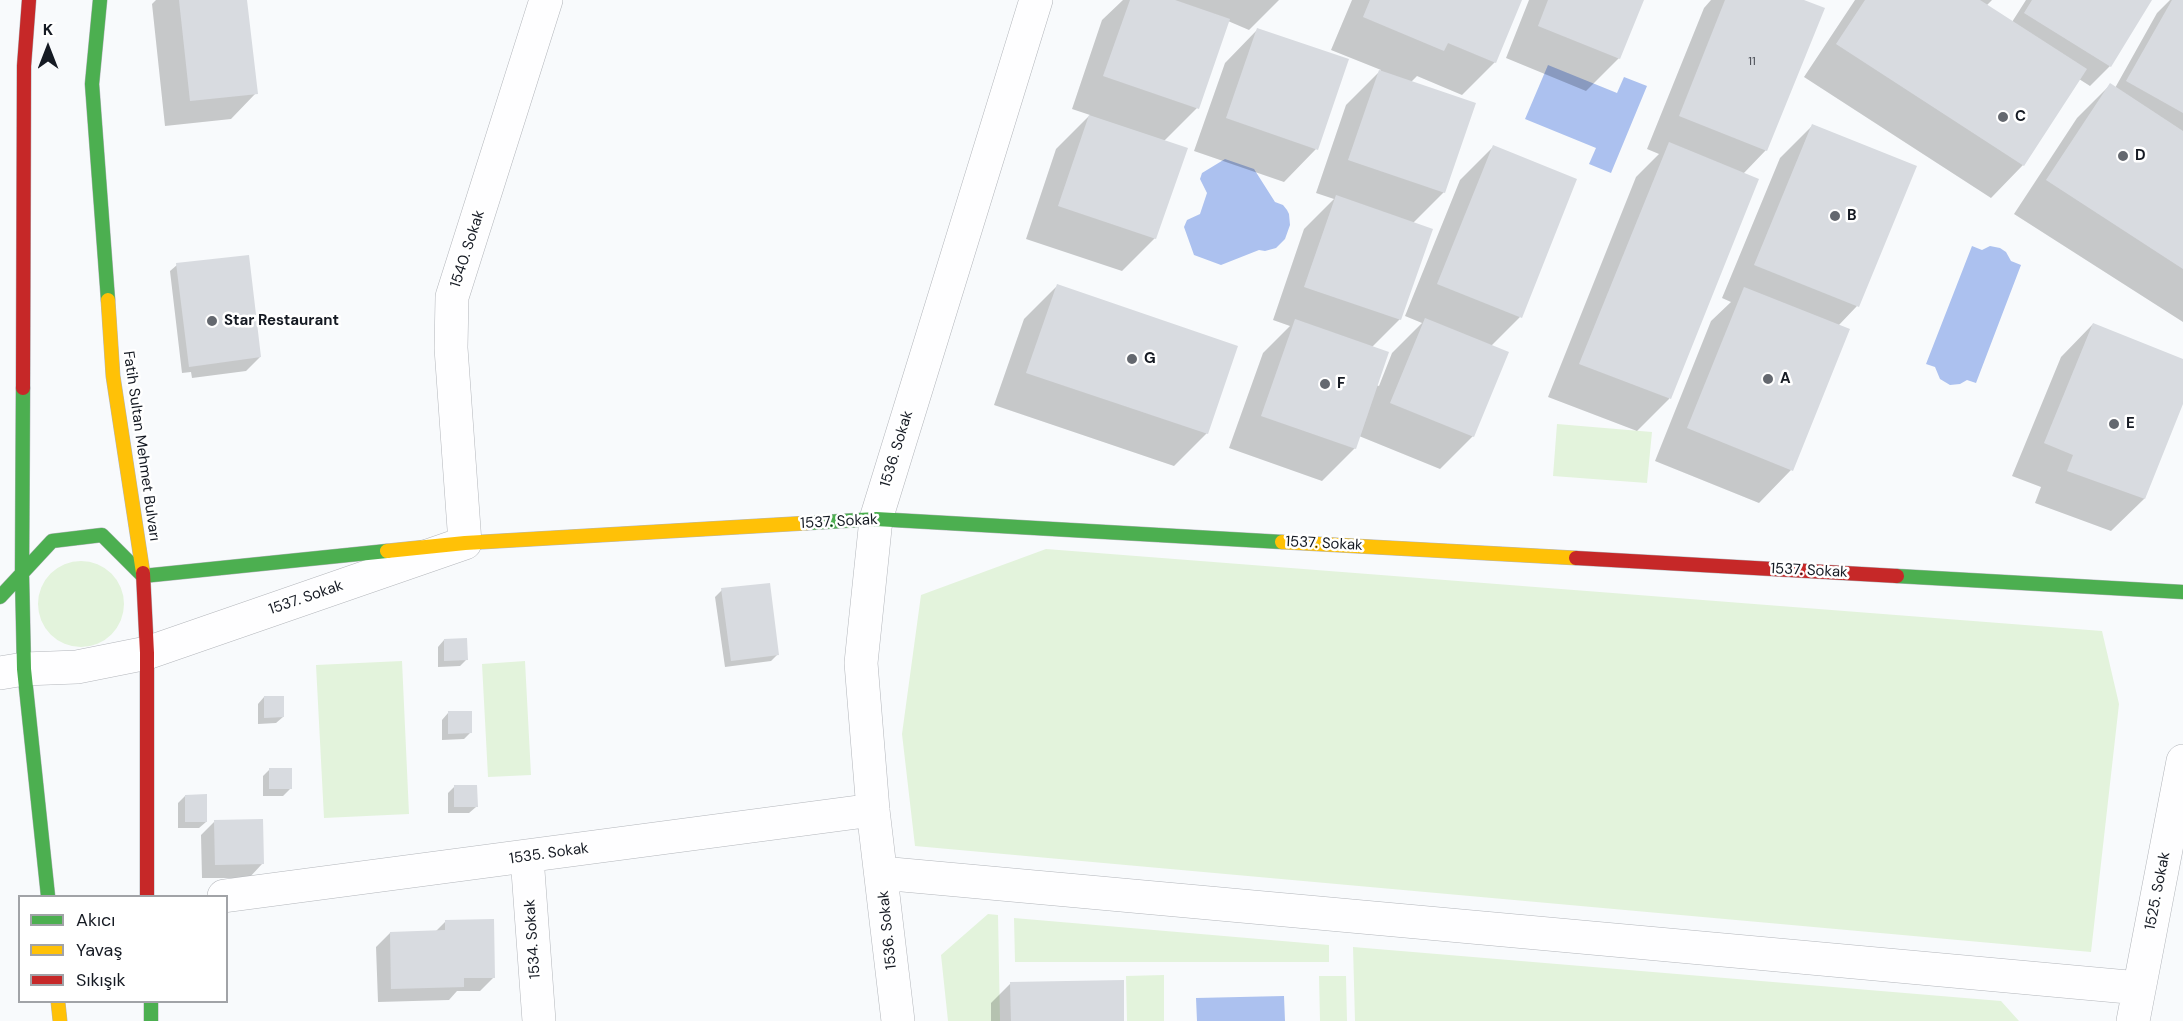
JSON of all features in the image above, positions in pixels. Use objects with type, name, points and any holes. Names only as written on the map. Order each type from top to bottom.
[{"type":"street","points":[[29,0],[24,66],[22,575],[12,671],[48,895]]},
{"type":"street","name":"Fatih Sultan Mehmet Bulvarı","points":[[100,0],[92,84],[112,364],[143,576],[147,653],[147,895]]},
{"type":"street","name":"1540. Sokak","points":[[465,543],[451,348],[452,297],[546,0]]},
{"type":"street","name":"1536. Sokak","points":[[898,1021],[873,810],[861,663],[876,519],[1036,0]]},
{"type":"street","name":"1537. Sokak","points":[[143,576],[465,543],[876,519],[2183,592]]},
{"type":"street","points":[[0,597],[52,541],[102,535],[143,576]]},
{"type":"street","name":"1537. Sokak","points":[[12,671],[77,667],[147,653],[465,543]]},
{"type":"street","name":"1525. Sokak","points":[[2133,1021],[2183,761]]},
{"type":"street","name":"1535. Sokak","points":[[228,896],[873,810]]},
{"type":"street","name":"1534. Sokak","points":[[526,857],[539,1021]]},
{"type":"street","points":[[881,873],[2139,988]]},
{"type":"street","points":[[151,1003],[152,1021]]},
{"type":"green space","points":[[1557,424],[1652,432],[1647,483],[1553,476]]},
{"type":"green space","points":[[1046,549],[2102,631],[2119,704],[2091,952],[915,846],[902,734],[921,595]]},
{"type":"green space","points":[[81,561],[98,564],[112,573],[121,587],[124,604],[121,621],[112,635],[98,644],[81,647],[64,644],[50,635],[41,621],[38,604],[41,587],[50,573],[64,564]]},
{"type":"green space","points":[[402,661],[409,814],[324,818],[316,665]]},
{"type":"green space","points":[[525,661],[531,775],[488,777],[482,664]]},
{"type":"green space","points":[[988,914],[998,915],[1000,1021],[948,1021],[941,955]]},
{"type":"green space","points":[[1014,918],[1329,945],[1329,962],[1015,962]]},
{"type":"green space","points":[[1353,947],[2001,1001],[2019,1021],[1355,1021]]},
{"type":"green space","points":[[1164,975],[1164,1021],[1127,1021],[1126,976]]},
{"type":"green space","points":[[1319,976],[1346,976],[1347,1021],[1320,1021]]},
{"type":"water","points":[[1548,65],[1617,93],[1624,77],[1647,86],[1611,173],[1589,164],[1596,148],[1525,119]]},
{"type":"water","points":[[1225,159],[1254,169],[1275,202],[1283,205],[1287,210],[1290,225],[1285,239],[1276,248],[1259,250],[1221,265],[1194,255],[1184,227],[1187,220],[1200,214],[1207,193],[1200,179],[1202,173]]},
{"type":"water","points":[[1972,246],[1982,250],[1990,246],[2000,248],[2006,252],[2011,261],[2021,265],[1976,383],[1967,380],[1960,384],[1950,385],[1940,379],[1935,367],[1926,364]]},
{"type":"water","points":[[1284,996],[1285,1021],[1197,1021],[1196,998]]},
{"type":"building","points":[[179,0],[247,0],[258,94],[190,101]]},
{"type":"building","points":[[1130,0],[1175,0],[1230,19],[1199,109],[1103,76]]},
{"type":"building","points":[[1370,0],[1522,0],[1496,63],[1448,43],[1444,51],[1363,17]]},
{"type":"building","points":[[1548,0],[1644,0],[1620,59],[1538,26]]},
{"type":"building","points":[[1725,0],[1804,0],[1825,8],[1767,151],[1679,116]]},
{"type":"building","name":"C","points":[[1865,0],[1980,0],[2087,69],[2024,166],[1836,44]]},
{"type":"building","points":[[2032,0],[2152,0],[2111,67],[2024,13]]},
{"type":"building","points":[[2172,0],[2183,0],[2183,113],[2126,81]]},
{"type":"building","points":[[1257,28],[1349,59],[1318,150],[1226,118]]},
{"type":"building","points":[[1379,70],[1476,103],[1445,193],[1348,160]]},
{"type":"building","name":"D","points":[[2110,83],[2183,131],[2183,269],[2046,180]]},
{"type":"building","points":[[1089,115],[1188,148],[1156,239],[1058,206]]},
{"type":"building","name":"B","points":[[1812,124],[1917,166],[1859,307],[1754,265]]},
{"type":"building","points":[[1669,142],[1759,179],[1671,399],[1579,364]]},
{"type":"building","points":[[1493,145],[1577,179],[1522,318],[1437,284]]},
{"type":"building","points":[[1336,195],[1433,229],[1401,320],[1304,287]]},
{"type":"building","points":[[249,255],[261,357],[189,367],[176,263]]},
{"type":"building","name":"G","points":[[1057,284],[1238,346],[1208,434],[1026,373]]},
{"type":"building","name":"A","points":[[1744,287],[1850,329],[1793,471],[1687,428]]},
{"type":"building","points":[[1425,318],[1509,352],[1474,437],[1390,403]]},
{"type":"building","name":"F","points":[[1295,319],[1389,352],[1356,449],[1261,416]]},
{"type":"building","name":"E","points":[[2093,323],[2183,359],[2183,404],[2145,499],[2067,471],[2073,455],[2044,443]]},
{"type":"building","points":[[770,583],[779,655],[731,661],[721,588]]},
{"type":"building","points":[[467,638],[468,660],[444,661],[444,639]]},
{"type":"building","points":[[264,696],[284,696],[284,717],[264,718]]},
{"type":"building","points":[[448,711],[472,711],[472,733],[448,734]]},
{"type":"building","points":[[269,768],[292,768],[292,789],[269,789]]},
{"type":"building","points":[[454,785],[477,785],[478,807],[454,807]]},
{"type":"building","points":[[207,794],[207,822],[185,822],[185,795]]},
{"type":"building","points":[[263,819],[264,864],[215,865],[214,820]]},
{"type":"building","points":[[494,919],[495,978],[464,978],[464,987],[391,989],[390,932],[445,930],[445,920]]},
{"type":"building","points":[[1124,980],[1124,1021],[1011,1021],[1010,982]]},
{"type":"traffic: fast","points":[[100,0],[92,84],[108,300]]},
{"type":"traffic: fast","points":[[23,388],[24,669],[48,895]]},
{"type":"traffic: fast","points":[[808,523],[876,519],[1282,542]]},
{"type":"traffic: fast","points":[[0,597],[52,541],[102,535],[143,576],[387,551]]},
{"type":"traffic: fast","points":[[1897,576],[2183,592]]},
{"type":"traffic: fast","points":[[151,1003],[151,1021]]},
{"type":"traffic: slow","points":[[108,300],[113,376],[143,573]]},
{"type":"traffic: slow","points":[[387,551],[465,543],[808,523]]},
{"type":"traffic: slow","points":[[1282,542],[1576,558]]},
{"type":"traffic: slow","points":[[58,1003],[60,1021]]},
{"type":"traffic: jam","points":[[23,388],[24,66],[29,0]]},
{"type":"traffic: jam","points":[[1576,558],[1897,576]]},
{"type":"traffic: jam","points":[[143,573],[147,653],[147,895]]},
{"type":"place","name":"C","points":[[2003,117]]},
{"type":"place","name":"D","points":[[2123,156]]},
{"type":"place","name":"B","points":[[1835,216]]},
{"type":"place","name":"Star Restaurant","points":[[212,321]]},
{"type":"place","name":"G","points":[[1132,359]]},
{"type":"place","name":"A","points":[[1768,379]]},
{"type":"place","name":"F","points":[[1325,384]]},
{"type":"place","name":"E","points":[[2114,424]]}]
